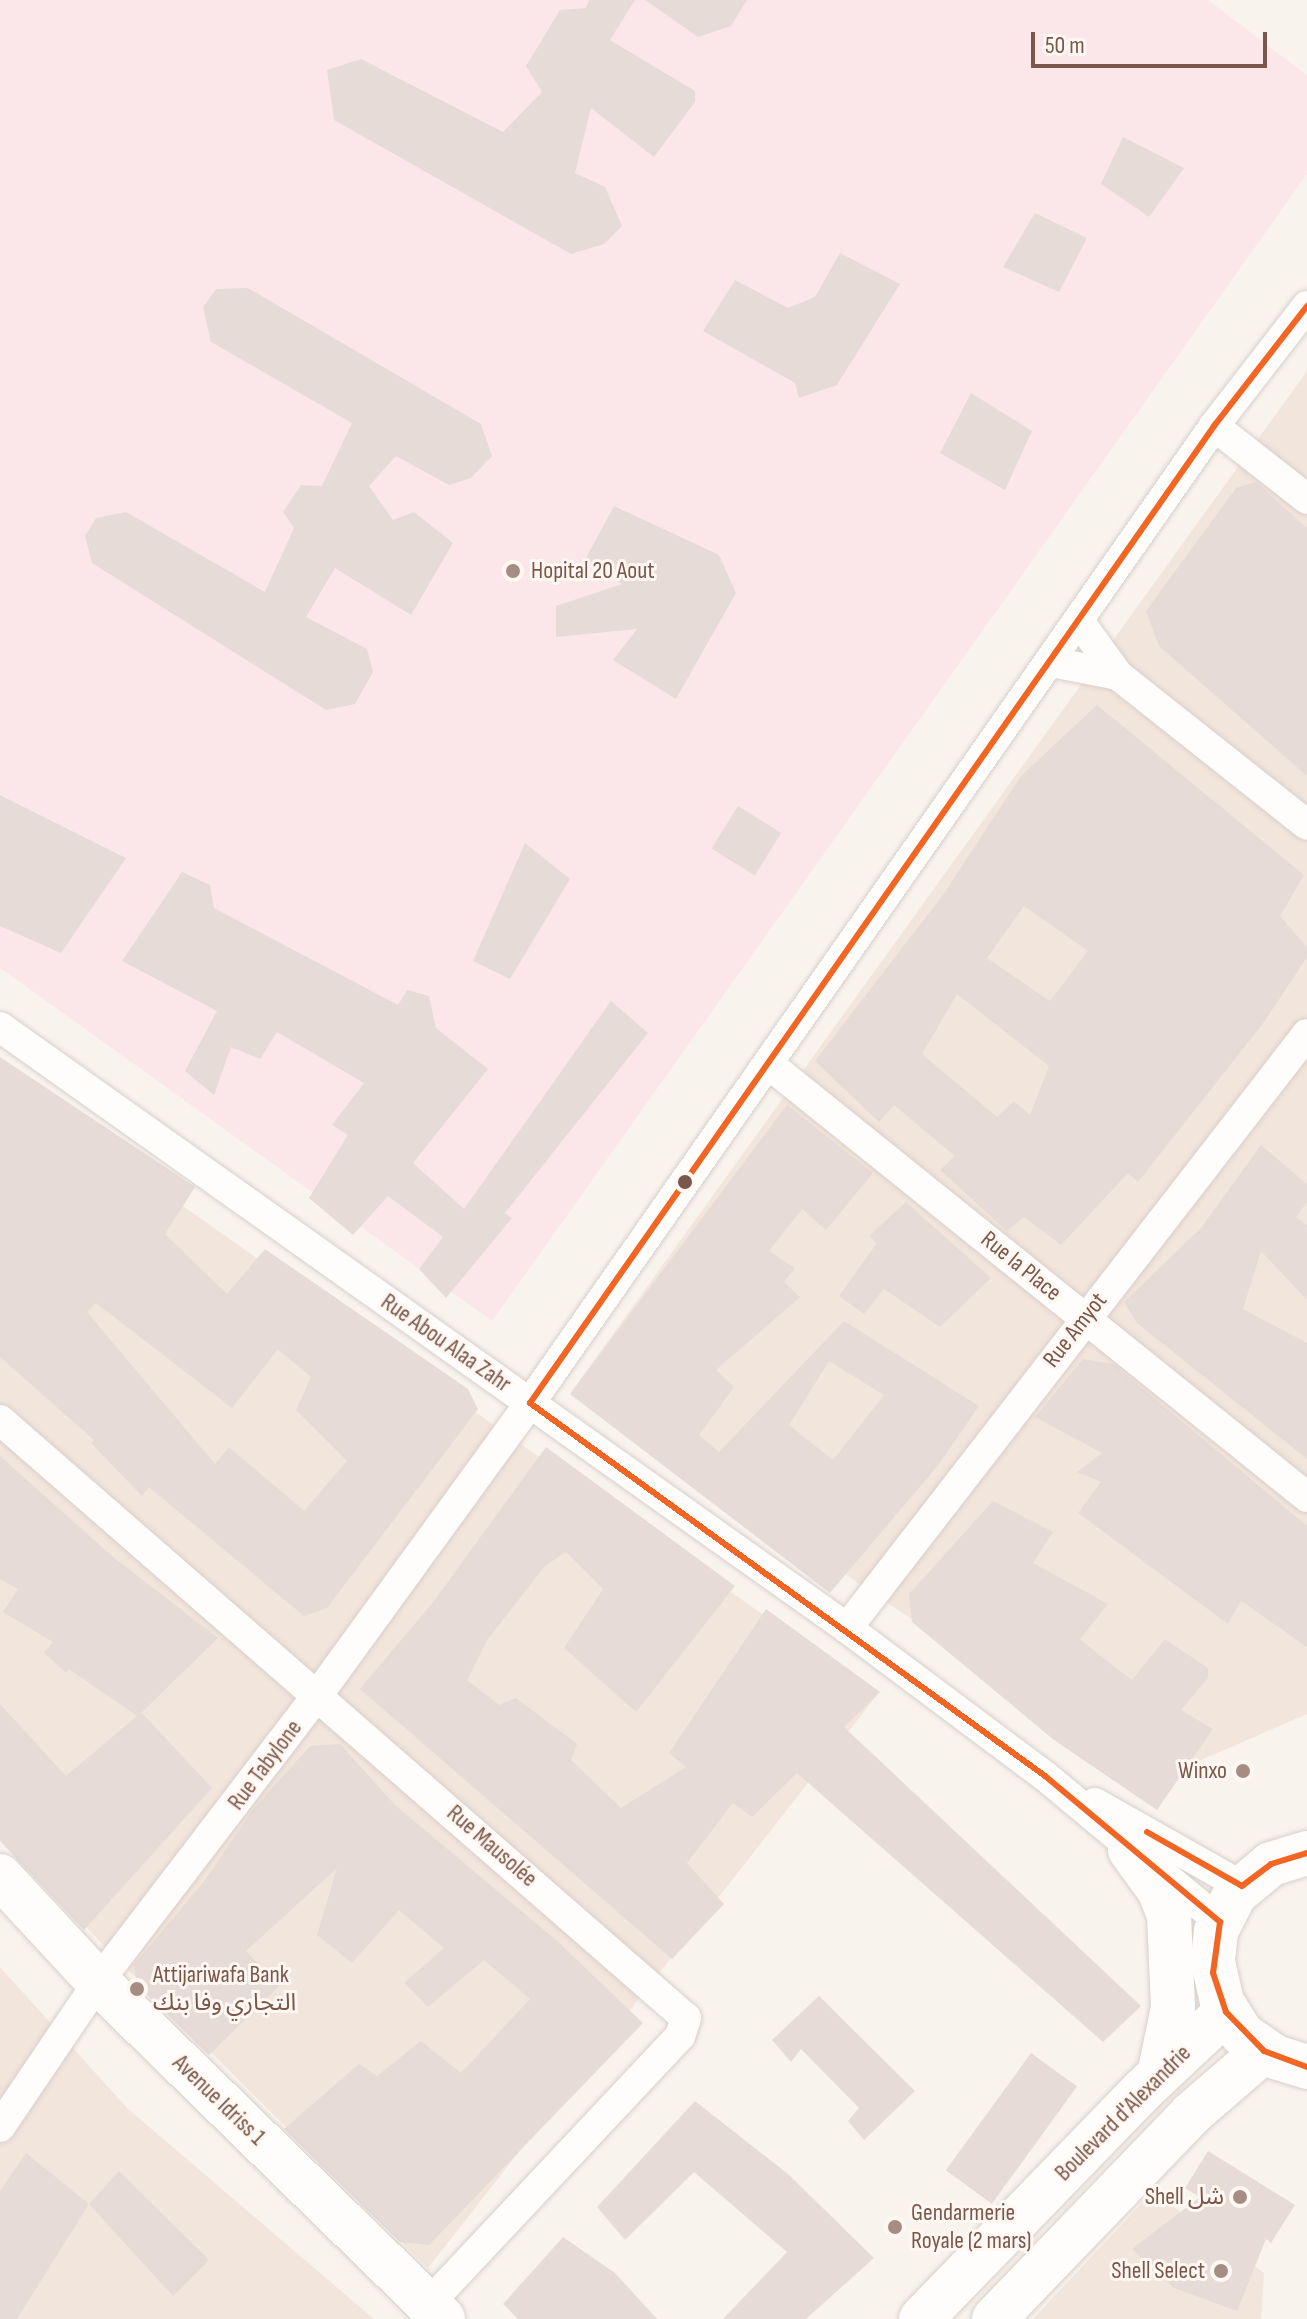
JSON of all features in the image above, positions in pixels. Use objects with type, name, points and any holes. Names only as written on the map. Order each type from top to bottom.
[{"type":"street","name":"Rue Tabylone","points":[[0,2127],[98,1982],[317,1696],[530,1403],[771,1066],[1214,426],[1307,306]]},
{"type":"street","points":[[1214,426],[1307,499]]},
{"type":"street","points":[[1079,621],[1118,675],[1307,825]]},
{"type":"street","points":[[1051,662],[1118,675]]},
{"type":"street","name":"Rue Abou Alaa Zahr","points":[[0,1027],[847,1628],[1045,1776],[1231,1904]]},
{"type":"street","name":"Rue Amyot","points":[[847,1628],[1307,1034]]},
{"type":"street","name":"Rue la Place","points":[[771,1066],[1307,1497]]},
{"type":"street","name":"Rue Mausolée","points":[[0,1420],[686,2018],[680,2036],[435,2312]]},
{"type":"street","name":"Rue Abou Alaa Zahr","points":[[1045,1776],[1130,1850],[1231,1904]]},
{"type":"street","points":[[1130,1850],[1169,1915],[1173,2008],[1159,2075]]},
{"type":"street","points":[[1299,1851],[1231,1904],[1213,1962],[1226,2012],[1264,2051],[1307,2067]]},
{"type":"street","name":"Avenue Idriss 1","points":[[0,1876],[98,1982],[435,2312]]},
{"type":"street","name":"Boulevard d'Alexandrie","points":[[921,2319],[1159,2075],[1226,2012]]},
{"type":"street","name":"Boulevard d'Alexandrie","points":[[994,2319],[1191,2114],[1264,2051]]},
{"type":"shaded area","name":"Hopital 20 Aout","points":[[0,0],[1208,0],[1307,75],[1307,174],[492,1321],[0,968]]},
{"type":"shaded area","points":[[1307,371],[1307,1714],[1153,1781],[572,1391]]},
{"type":"shaded area","points":[[0,1077],[877,1695],[428,2268],[103,1945],[0,1832]]},
{"type":"shaded area","points":[[0,1967],[127,2108],[374,2319],[0,2319]]},
{"type":"shaded area","points":[[1144,2201],[1174,2207],[1264,2273],[1261,2319],[1033,2319]]},
{"type":"building","points":[[589,0],[635,0],[610,40],[695,91],[695,102],[654,157],[591,108],[575,173],[605,187],[622,226],[604,244],[571,254],[334,120],[327,70],[361,59],[503,132],[542,92],[526,66],[560,10],[586,8]]},
{"type":"building","points":[[645,0],[747,0],[731,26],[698,37]]},
{"type":"building","points":[[1123,137],[1184,168],[1149,217],[1101,184]]},
{"type":"building","points":[[1035,213],[1087,238],[1059,292],[1003,267]]},
{"type":"building","points":[[840,253],[900,284],[837,385],[799,398],[795,383],[703,331],[735,280],[788,308],[815,297]]},
{"type":"building","points":[[248,288],[481,424],[492,456],[471,478],[449,485],[396,456],[369,486],[393,520],[414,512],[453,543],[411,615],[335,568],[306,617],[367,649],[373,672],[355,704],[326,710],[92,563],[85,536],[96,518],[126,512],[265,592],[294,528],[283,512],[301,485],[322,486],[352,423],[211,342],[203,307],[216,289]]},
{"type":"building","points":[[971,393],[1032,431],[1005,490],[940,453]]},
{"type":"building","points":[[1256,482],[1307,528],[1307,776],[1159,646],[1146,611],[1236,488]]},
{"type":"building","points":[[614,506],[719,555],[736,593],[676,699],[613,660],[637,629],[556,637],[556,606],[622,584],[586,558]]},
{"type":"building","points":[[1097,705],[1304,875],[1280,916],[1307,947],[1307,957],[1264,1022],[1138,1182],[1128,1173],[1061,1245],[1024,1217],[1007,1231],[940,1170],[955,1156],[894,1105],[879,1122],[815,1061],[943,895],[1021,776]],"holes":[[[1024,906],[1088,951],[1050,1001],[987,958]],[[957,994],[1049,1066],[1030,1115],[1014,1101],[997,1117],[922,1054]]]},
{"type":"building","points":[[0,795],[126,858],[61,953],[0,926]]},
{"type":"building","points":[[738,806],[781,833],[755,875],[712,848]]},
{"type":"building","points":[[525,843],[570,879],[510,979],[473,961]]},
{"type":"building","points":[[182,872],[210,885],[214,908],[398,1005],[407,990],[429,996],[436,1028],[488,1069],[413,1163],[464,1209],[611,1001],[648,1033],[505,1213],[512,1218],[446,1298],[419,1269],[443,1237],[388,1196],[353,1235],[309,1198],[348,1135],[332,1125],[364,1083],[277,1032],[260,1059],[231,1047],[214,1095],[185,1071],[217,1011],[122,961]]},
{"type":"building","points":[[0,1057],[195,1187],[165,1234],[227,1294],[265,1249],[468,1389],[478,1409],[327,1608],[304,1616],[149,1487],[142,1496],[91,1443],[94,1440],[0,1357]],"holes":[[[96,1303],[232,1408],[278,1349],[311,1377],[296,1410],[347,1461],[304,1511],[229,1447],[215,1464],[87,1312]]]},
{"type":"building","points":[[787,1105],[873,1173],[826,1230],[802,1209],[769,1251],[795,1268],[784,1282],[800,1297],[716,1370],[734,1387],[699,1435],[719,1452],[844,1321],[979,1406],[939,1464],[830,1593],[570,1394]],"holes":[[[829,1361],[884,1395],[833,1460],[789,1425]]]},
{"type":"building","points":[[1261,1145],[1307,1184],[1307,1202],[1296,1217],[1307,1225],[1307,1300],[1261,1251],[1243,1309],[1307,1343],[1307,1459],[1137,1323],[1124,1302],[1201,1228]]},
{"type":"building","points":[[906,1202],[991,1278],[940,1327],[884,1289],[864,1314],[839,1296],[877,1243],[869,1236]]},
{"type":"building","points":[[1083,1359],[1113,1364],[1307,1526],[1307,1647],[1241,1601],[1228,1624],[1078,1513],[1101,1482],[1077,1472],[1102,1453],[1035,1417]]},
{"type":"building","points":[[546,1447],[735,1586],[636,1712],[564,1648],[603,1589],[566,1552],[545,1566],[487,1640],[467,1680],[499,1705],[516,1698],[577,1744],[571,1760],[621,1808],[686,1767],[669,1753],[766,1609],[880,1692],[844,1727],[1141,2006],[1103,2042],[797,1773],[752,1817],[733,1803],[687,1863],[724,1904],[672,1959],[360,1689],[434,1601]]},
{"type":"building","points":[[0,1456],[113,1557],[218,1638],[138,1716],[142,1713],[212,1788],[84,1930],[0,1841],[0,1704],[66,1776],[137,1716],[69,1669],[66,1673],[44,1653],[53,1642],[3,1612],[18,1589],[0,1579]]},
{"type":"building","points":[[993,1501],[1053,1532],[1033,1563],[1108,1604],[1080,1639],[1108,1662],[1132,1680],[1165,1639],[1208,1668],[1208,1678],[1181,1710],[1213,1729],[1157,1810],[1054,1740],[912,1622],[909,1594]]},
{"type":"building","points":[[340,1744],[395,1805],[556,1940],[643,2023],[429,2245],[400,2242],[284,2129],[359,2064],[377,2076],[421,2041],[461,2073],[530,1999],[484,1960],[428,2007],[404,1983],[444,1948],[399,1910],[352,1963],[317,1935],[337,1868],[246,1951],[279,1986],[209,2055],[137,1985],[134,1965],[205,1880],[254,1808],[310,1746]]},
{"type":"building","points":[[819,1996],[915,2091],[864,2140],[848,2121],[859,2108],[801,2049],[791,2062],[772,2040]]},
{"type":"building","points":[[1031,2053],[1077,2087],[992,2204],[946,2170]]},
{"type":"building","points":[[695,2101],[788,2174],[874,2258],[806,2319],[723,2319],[787,2252],[694,2172],[625,2240],[597,2207]]},
{"type":"building","points":[[1208,2151],[1295,2205],[1271,2243],[1266,2239],[1237,2311],[1174,2288],[1132,2249],[1200,2197],[1185,2188]]},
{"type":"building","points":[[26,2153],[89,2204],[17,2319],[0,2319],[0,2191]]},
{"type":"building","points":[[119,2171],[209,2260],[173,2296],[89,2204]]},
{"type":"building","points":[[563,2237],[615,2273],[657,2319],[518,2319],[503,2304]]},
{"type":"transit line","points":[[530,1403],[1214,426],[1307,306]]},
{"type":"transit line","points":[[530,1403],[1045,1776],[1220,1922],[1213,1973],[1226,2012],[1264,2051],[1307,2067]]},
{"type":"transit line","points":[[1147,1832],[1242,1886],[1271,1864],[1307,1853]]},
{"type":"place","name":"Hopital 20 Aout","points":[[513,571]]},
{"type":"place","name":"Winxo","points":[[1243,1771]]},
{"type":"place","name":"Attijariwafa Bank التجاري وفا بنك","points":[[137,1989]]},
{"type":"place","name":"Shell شل","points":[[1240,2197]]},
{"type":"place","name":"Gendarmerie Royale (2 mars)","points":[[895,2227]]},
{"type":"place","name":"Shell Select","points":[[1221,2271]]}]
